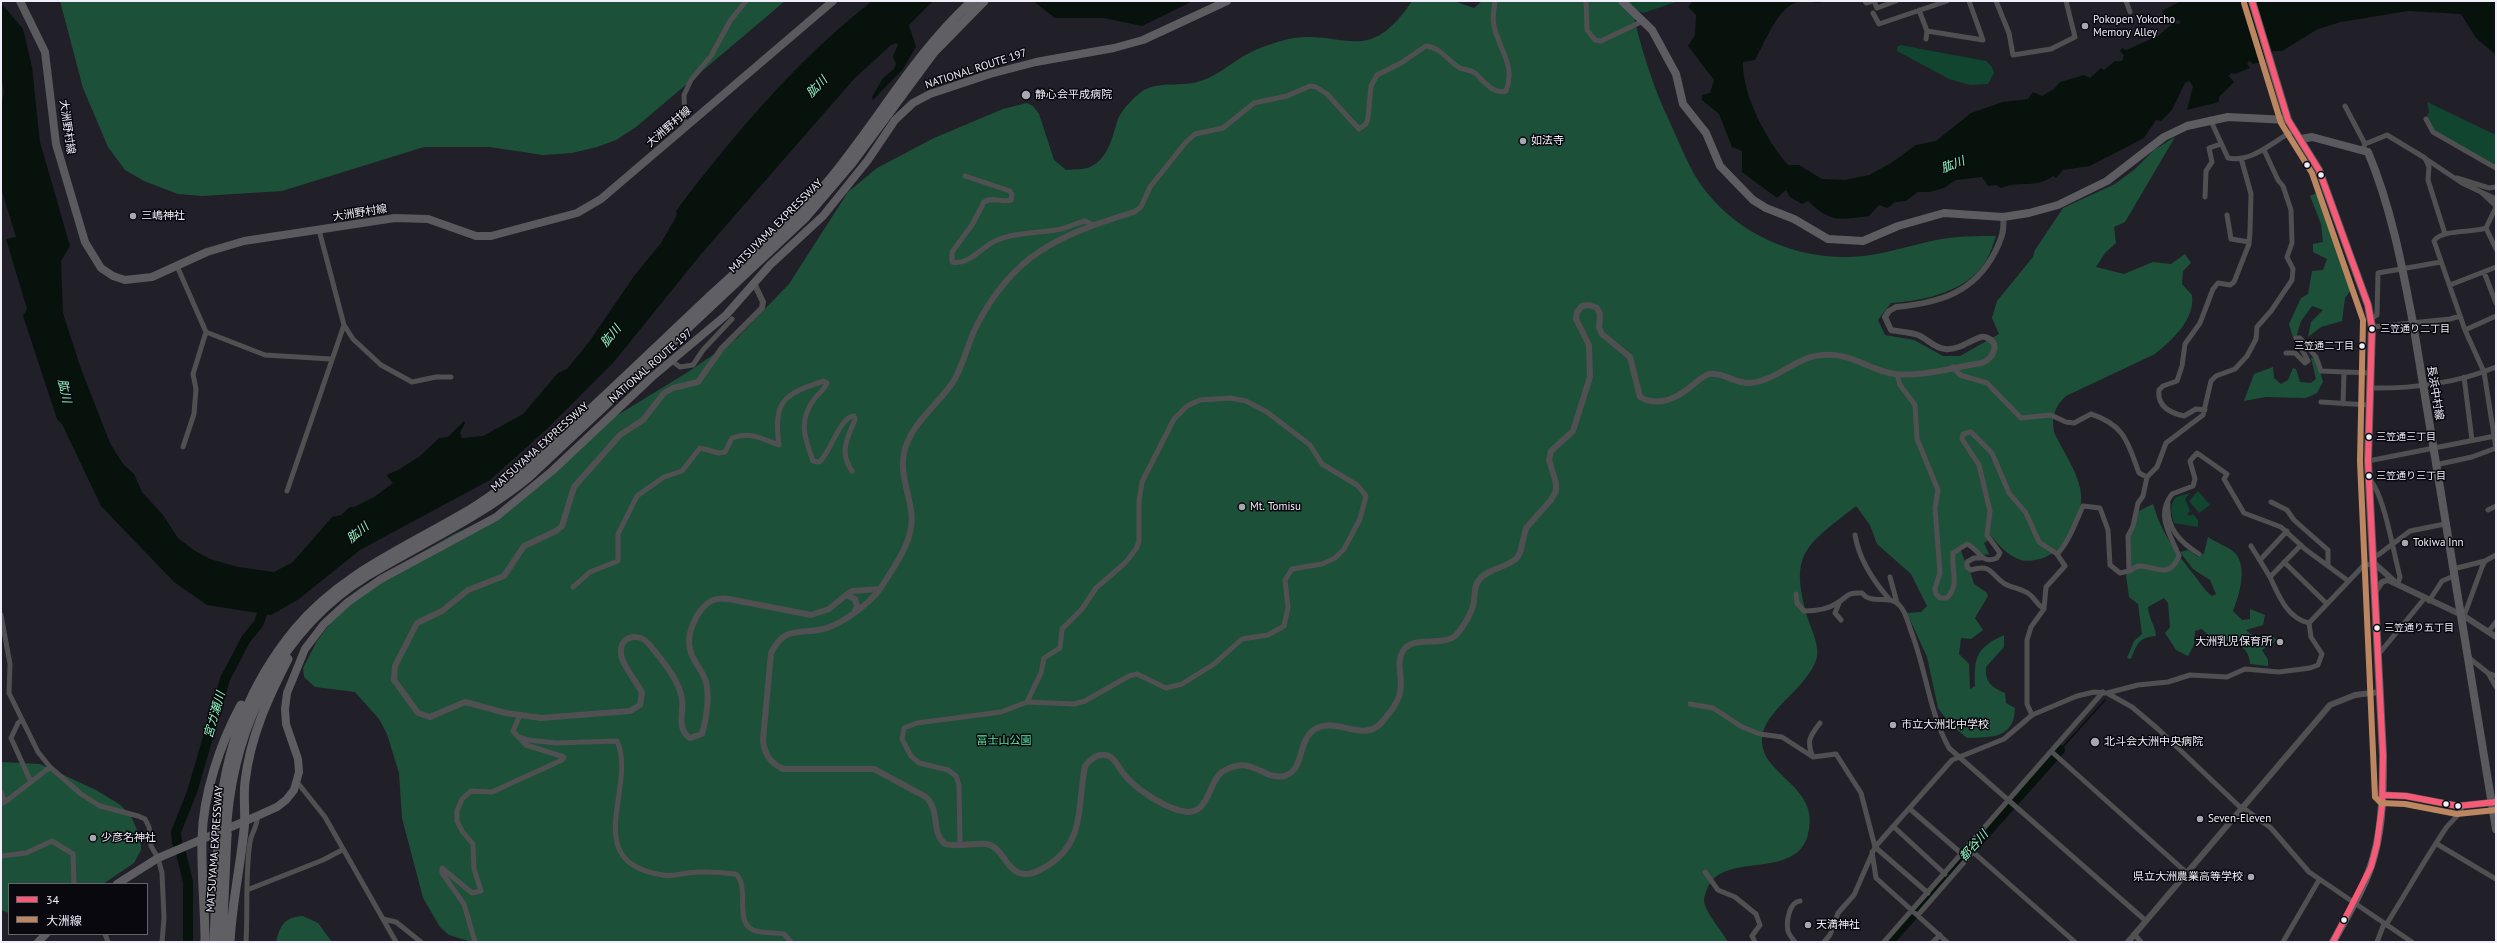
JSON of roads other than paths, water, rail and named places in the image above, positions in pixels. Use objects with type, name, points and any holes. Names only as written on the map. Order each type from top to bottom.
[{"type":"highway","name":"MATSUYAMA EXPRESSWAY","points":[[223,823],[236,757],[250,719],[271,675],[311,622],[365,578],[488,509],[529,477],[805,218],[852,164],[943,29],[972,1]]},
{"type":"highway","name":"MATSUYAMA EXPRESSWAY","points":[[214,942],[223,823],[224,777],[235,734],[254,691],[281,646],[313,610],[341,584],[385,556],[482,502],[543,453],[800,212],[845,160],[917,67],[984,1]]},
{"type":"highway","name":"NATIONAL ROUTE 197","points":[[119,883],[158,858],[277,807],[286,800],[294,790],[297,782],[298,759],[286,724],[285,709],[287,693],[305,649],[324,624],[348,602],[381,578],[462,537],[501,513],[552,471],[672,361],[726,315],[754,283],[823,216],[868,160],[895,120],[913,103],[930,94],[990,74],[1036,62],[1114,48],[1143,40],[1227,1]]},
{"type":"highway","points":[[1622,1],[1652,30],[1676,74],[1684,104],[1706,132],[1720,166],[1753,200],[1766,208],[1794,219],[1828,240],[1843,242],[1863,241],[1898,226],[1944,213],[2003,217],[2015,216],[2058,205],[2088,192],[2126,168],[2164,137],[2187,126],[2210,119],[2228,117],[2288,120]]},
{"type":"highway","points":[[2252,1],[2288,120],[2319,170],[2372,324],[2368,461],[2380,692],[2383,794],[2374,856],[2354,903],[2333,942]]},
{"type":"highway","points":[[230,942],[245,821],[245,781],[258,723],[289,657],[311,622]]},
{"type":"highway","points":[[205,942],[202,840],[206,803],[228,730],[254,681],[281,646]]},
{"type":"highway","name":"MATSUYAMA EXPRESSWAY","points":[[222,836],[222,942]]},
{"type":"main road","name":"大洲野村線","points":[[20,1],[45,52],[53,124],[60,160],[86,242],[93,257],[101,268],[125,280],[152,277],[227,246],[319,230],[411,217],[428,219],[476,236],[491,236],[577,213],[601,199],[833,1]]},
{"type":"main road","points":[[2301,139],[2312,137],[2364,147]]},
{"type":"main road","name":"長浜中村線","points":[[2364,147],[2368,152],[2384,196],[2403,270],[2413,323],[2453,572],[2462,615],[2494,803],[2496,829]]},
{"type":"main road","points":[[2383,794],[2462,806],[2494,803]]},
{"type":"street","points":[[685,127],[684,95],[691,80],[711,56],[730,21],[746,1]]},
{"type":"street","points":[[1495,1],[1493,24],[1510,70],[1509,83],[1506,90],[1500,93],[1494,90],[1473,72],[1460,68],[1442,53],[1426,46],[1401,63],[1377,75],[1371,86],[1368,118],[1366,124],[1358,128],[1327,94],[1310,86],[1287,96],[1254,103],[1223,128],[1194,134],[1150,187],[1141,206],[1134,212],[1093,225],[1047,245],[1029,258],[998,290],[974,330],[956,377],[939,402],[913,430],[904,453],[903,466],[904,481],[911,508],[912,530],[880,588],[874,597],[833,626],[815,631],[790,633],[776,643],[769,662],[763,749],[774,765],[783,769],[879,771],[926,797],[935,810],[937,833],[941,840],[950,845],[989,844],[996,849],[1012,870],[1024,874],[1038,871],[1051,864],[1063,854],[1073,841],[1077,830],[1085,766],[1097,756],[1105,754],[1112,758],[1126,777],[1138,788],[1177,810],[1188,812],[1199,807],[1208,800],[1216,779],[1221,773],[1232,768],[1244,765],[1255,766],[1275,776],[1283,776],[1291,773],[1297,767],[1308,736],[1315,729],[1326,725],[1338,725],[1362,731],[1379,726],[1400,698],[1402,690],[1400,658],[1402,651],[1407,646],[1414,643],[1440,641],[1455,635],[1472,611],[1475,589],[1480,578],[1516,559],[1520,553],[1526,528],[1551,500],[1556,491],[1556,482],[1549,460],[1552,452],[1573,431],[1590,377],[1588,345],[1576,318],[1577,312],[1582,306],[1589,305],[1597,308],[1600,314],[1600,328],[1602,334],[1630,357],[1640,397],[1650,401],[1671,399],[1707,375],[1723,375],[1744,383],[1757,382],[1810,357],[1822,355],[1854,358],[1884,372],[1897,374],[1913,374],[1989,360],[1994,354],[1995,346],[1991,340],[1984,337],[1978,337],[1956,349],[1938,348],[1920,336],[1891,330],[1885,317],[1889,311],[1896,307],[1944,299],[1976,279],[1987,269],[2001,240],[2003,217]]},
{"type":"street","points":[[1586,1],[1587,30],[1595,40],[1601,41],[1643,21]]},
{"type":"street","points":[[1865,1],[1866,3],[1873,1],[1877,8],[1896,1]]},
{"type":"street","points":[[1927,31],[1983,40],[1969,1]]},
{"type":"street","points":[[1996,1],[2009,33],[2013,55],[2051,49],[2075,37],[2066,1]]},
{"type":"street","points":[[2126,1],[2130,12]]},
{"type":"street","points":[[1873,14],[1879,24],[1943,2]]},
{"type":"street","points":[[1919,10],[1927,31],[1926,39]]},
{"type":"street","points":[[2345,106],[2364,147],[2384,135],[2387,135],[2481,193],[2496,206],[2486,228],[2496,249]]},
{"type":"street","points":[[2210,119],[2228,158],[2241,158],[2264,150],[2295,130]]},
{"type":"street","points":[[2426,119],[2432,132],[2496,168]]},
{"type":"street","points":[[2205,197],[2206,171],[2212,162],[2209,148],[2222,144]]},
{"type":"street","points":[[2129,571],[2128,536],[2133,526],[2138,503],[2145,490],[2147,477],[2157,467],[2162,450],[2166,443],[2182,429],[2197,421],[2205,410],[2211,381],[2216,376],[2235,369],[2247,356],[2256,339],[2257,327],[2271,310],[2293,274],[2287,257],[2292,242],[2292,210],[2283,186],[2278,180],[2264,150]]},
{"type":"street","points":[[2205,410],[2196,409],[2184,416],[2173,414],[2162,404],[2159,390],[2163,386],[2177,381],[2182,366],[2185,344],[2200,323],[2212,289],[2218,283],[2230,285],[2234,282],[2249,242],[2251,194],[2241,158]]},
{"type":"street","points":[[2425,158],[2429,167],[2428,180],[2444,234]]},
{"type":"street","points":[[965,176],[1010,191],[1012,195],[1011,200],[1006,202],[995,198],[984,202],[972,225],[952,252],[952,262],[966,261],[994,242],[1004,238],[1063,228],[1084,221],[1093,225]]},
{"type":"street","points":[[2457,178],[2489,188],[2496,187]]},
{"type":"street","points":[[2481,193],[2496,199]]},
{"type":"street","points":[[2227,215],[2231,239],[2249,242]]},
{"type":"street","points":[[2435,465],[2472,457],[2496,448],[2484,372],[2460,316],[2434,241],[2444,234],[2486,228]]},
{"type":"street","points":[[319,230],[344,325],[353,339],[381,366],[412,382],[436,376],[451,376]]},
{"type":"street","points":[[2372,324],[2377,315],[2378,273],[2403,270],[2441,262]]},
{"type":"street","points":[[176,266],[206,332],[193,374],[196,389],[194,414],[184,447]]},
{"type":"street","points":[[2450,285],[2496,267]]},
{"type":"street","points":[[2484,272],[2496,303]]},
{"type":"street","points":[[754,283],[763,302],[762,308],[722,348],[698,382],[673,388],[664,393],[643,420],[620,435],[574,487],[562,526],[556,531],[524,546],[504,576],[468,590],[450,606],[423,619],[412,630],[395,666],[394,680],[418,713],[430,716],[465,702],[520,715],[553,718],[635,709],[643,700],[642,693],[623,659],[621,649],[624,641],[632,637],[639,637],[650,645],[676,682],[682,700],[683,734],[690,738],[696,737],[702,734],[704,727],[707,694],[706,682],[690,651],[688,640],[694,623],[707,604],[720,598],[729,598],[811,615],[829,609],[852,591],[880,588]]},
{"type":"street","points":[[2372,324],[2413,323],[2460,316]]},
{"type":"street","points":[[2466,330],[2496,316]]},
{"type":"street","points":[[672,361],[680,367],[693,365],[703,350],[732,319]]},
{"type":"street","points":[[287,491],[331,359],[344,325]]},
{"type":"street","points":[[206,332],[265,355],[331,359]]},
{"type":"street","points":[[2286,353],[2295,353],[2305,363],[2308,361],[2296,338],[2300,338],[2316,357],[2321,371],[2370,373]]},
{"type":"street","points":[[1953,367],[1960,374],[1986,383],[2021,418],[2051,415],[2066,422],[2074,423],[2090,414],[2110,423],[2119,429],[2129,445],[2139,473],[2147,477]]},
{"type":"street","points":[[2369,388],[2392,389],[2422,385],[2464,377],[2496,367]]},
{"type":"street","points":[[2343,404],[2344,373]]},
{"type":"street","points":[[1897,374],[1900,385],[1915,405],[1917,439],[1938,490],[1935,508],[1940,573],[1935,588],[1936,594],[1940,598],[1947,598],[1952,593],[1955,582],[1953,553],[1960,547],[1968,544],[1974,547],[1981,558]]},
{"type":"street","points":[[2464,377],[2472,440]]},
{"type":"street","points":[[573,587],[590,572],[618,561],[618,534],[637,496],[664,477],[682,471],[700,448],[719,453],[725,452],[732,438],[741,435],[754,434],[779,445],[778,410],[790,394],[803,387],[824,381],[827,383],[806,411],[804,420],[807,445],[814,461],[819,462],[824,459],[832,441],[848,419],[854,416],[855,420],[845,445],[844,456],[852,471]]},
{"type":"street","points":[[960,844],[959,785],[956,776],[948,770],[919,763],[911,756],[902,739],[904,728],[917,723],[1001,712],[1028,702],[1074,704],[1085,701],[1129,676],[1137,674],[1160,687],[1170,688],[1182,684],[1214,664],[1242,639],[1277,631],[1284,626],[1287,617],[1285,580],[1287,575],[1292,570],[1322,564],[1335,558],[1344,549],[1364,510],[1366,496],[1362,489],[1322,464],[1310,445],[1262,409],[1246,401],[1214,397],[1187,406],[1170,425],[1141,487],[1139,541],[1136,549],[1125,563],[1106,577],[1082,608],[1062,629],[1060,648],[1044,658],[1041,673],[1028,702]]},
{"type":"street","points":[[2321,402],[2369,405]]},
{"type":"street","points":[[2032,715],[2027,704],[2027,640],[2031,627],[2044,609],[2046,587],[2065,566],[2057,554],[2039,542],[2026,512],[2009,492],[1987,446],[1971,432],[1963,434],[1962,439],[1979,465],[1990,511],[1987,535],[2000,553],[1991,560],[1974,558],[1967,562],[1967,568],[1971,570],[1980,567],[1989,569],[2005,584],[2030,594],[2036,604],[2044,609]]},
{"type":"street","points":[[2368,461],[2494,436]]},
{"type":"street","points":[[2057,554],[2066,544],[2068,535],[2083,506],[2100,508],[2108,530],[2110,565],[2120,573],[2129,571],[2138,566],[2164,571],[2171,569],[2179,556],[2169,538],[2164,510],[2172,494],[2194,486],[2195,479],[2190,462],[2197,452],[2227,474],[2224,479],[2244,513],[2272,523],[2287,532],[2301,545],[2347,580]]},
{"type":"street","points":[[2370,480],[2375,485],[2380,499],[2400,577],[2398,584]]},
{"type":"street","points":[[2172,494],[2168,510],[2174,530],[2180,542],[2199,554]]},
{"type":"street","points":[[2271,502],[2287,510],[2294,520],[2328,550],[2328,565]]},
{"type":"street","points":[[2488,510],[2496,506]]},
{"type":"street","points":[[1824,942],[1830,935],[1838,913],[1854,895],[1874,850],[1952,760],[2004,739],[2032,715],[2077,696],[2138,685],[2168,682],[2190,675],[2223,677],[2245,669],[2279,672],[2310,668],[2318,664],[2322,654],[2311,637],[2309,623],[2347,580],[2391,544],[2417,528],[2445,524]]},
{"type":"street","points":[[2261,559],[2287,532]]},
{"type":"street","points":[[1855,535],[1858,551],[1864,563],[1890,600]]},
{"type":"street","points":[[2270,577],[2301,545]]},
{"type":"street","points":[[2251,546],[2261,559],[2287,610],[2299,621],[2309,623]]},
{"type":"street","points":[[2378,656],[2442,581],[2453,572],[2485,561],[2496,555]]},
{"type":"street","points":[[2374,559],[2398,584]]},
{"type":"street","points":[[2462,615],[2485,561]]},
{"type":"street","points":[[2284,562],[2326,603]]},
{"type":"street","points":[[1890,577],[1897,603],[1904,614],[1918,648],[1935,714],[1949,748],[1960,756],[2146,921]]},
{"type":"street","points":[[2375,592],[2382,582],[2388,580],[2427,600],[2462,615],[2496,637]]},
{"type":"street","points":[[1841,620],[1836,613],[1839,603],[1843,597],[1852,592],[1862,593],[1866,598],[1872,600],[1890,600],[1897,603]]},
{"type":"street","points":[[1796,594],[1797,603],[1804,611],[1825,609],[1839,603]]},
{"type":"street","points":[[846,595],[855,599],[857,606],[855,611]]},
{"type":"street","points":[[1,615],[10,664],[9,693],[38,752],[50,767],[81,794],[100,806],[145,819],[149,827],[153,852],[158,858],[162,873],[162,942]]},
{"type":"street","points":[[2488,632],[2496,622]]},
{"type":"street","points":[[2468,656],[2488,673],[2496,676]]},
{"type":"street","points":[[2488,673],[2496,687]]},
{"type":"street","points":[[1884,942],[1915,913],[2054,754],[2105,692]]},
{"type":"street","points":[[2105,692],[2126,703],[2148,720],[2242,808],[2271,828],[2309,872],[2412,942]]},
{"type":"street","points":[[2128,942],[2330,705],[2355,695],[2380,692]]},
{"type":"street","points":[[1690,704],[1713,708],[1742,727],[1760,734],[1782,737],[1813,756],[1832,754],[1840,758],[1861,793],[1874,850],[1876,878],[1947,942]]},
{"type":"street","points":[[475,942],[464,904],[442,873],[442,868],[472,893],[480,891],[474,869],[473,844],[462,831],[457,821],[457,811],[462,799],[472,791],[492,792],[562,760],[564,756],[526,745],[513,731],[520,715]]},
{"type":"street","points":[[22,720],[18,723],[11,738],[31,782]]},
{"type":"street","points":[[1813,756],[1808,746],[1809,737],[1820,723]]},
{"type":"street","points":[[517,736],[528,740],[556,743],[617,741],[621,750],[621,763],[614,836],[628,861],[637,867],[661,875],[699,872],[736,874],[740,877],[743,889],[743,916],[749,927],[754,930],[784,934],[791,942]]},
{"type":"street","points":[[2054,754],[2187,872]]},
{"type":"street","points":[[1,792],[3,803],[50,767]]},
{"type":"street","points":[[297,782],[325,818],[396,942]]},
{"type":"street","points":[[2377,942],[2385,925],[2451,820],[2461,811],[2462,806]]},
{"type":"street","points":[[1910,809],[1962,854]]},
{"type":"street","points":[[246,942],[248,851],[251,835],[258,822],[257,816]]},
{"type":"street","points":[[1894,827],[1945,874]]},
{"type":"street","points":[[1,856],[26,853],[52,840],[73,854],[74,883]]},
{"type":"street","points":[[2437,844],[2496,879]]},
{"type":"street","points":[[247,890],[323,860],[342,850]]},
{"type":"street","points":[[1874,850],[1928,893]]},
{"type":"street","points":[[1915,913],[1928,893],[1962,854],[1970,850]]},
{"type":"street","points":[[1970,850],[2075,942]]},
{"type":"street","points":[[1705,872],[1718,890],[1735,897],[1756,914],[1760,924],[1747,942]]},
{"type":"street","points":[[2283,942],[2319,880]]},
{"type":"street","points":[[1795,942],[1788,932],[1787,923],[1790,909],[1795,903],[1800,901]]},
{"type":"street","points":[[383,919],[396,922],[421,942]]},
{"type":"street","points":[[2134,934],[2141,942]]},
{"type":"street","points":[[1933,942],[1940,935]]},
{"type":"street","points":[[1752,936],[1755,942]]},
{"type":"water","name":"肱川","points":[[872,1],[933,1],[909,25],[916,47],[903,69],[873,100],[872,97],[883,78],[894,69],[896,64],[893,56],[898,45],[896,43],[891,45],[854,79],[702,253],[613,363],[547,429],[490,480],[360,550],[299,599],[271,615],[207,605],[174,582],[101,506],[62,424],[57,419],[23,316],[27,309],[6,239],[16,237],[1,188],[1,106],[4,92],[1,76],[1,3],[23,29],[32,67],[40,142],[70,246],[61,261],[63,313],[80,366],[110,443],[123,464],[134,474],[142,492],[163,515],[178,538],[195,551],[210,559],[238,567],[274,572],[293,562],[332,517],[341,515],[350,507],[354,507],[374,497],[393,483],[386,475],[398,470],[420,456],[439,438],[448,437],[464,421],[465,423],[460,433],[462,438],[483,436],[523,414],[558,373],[567,369],[589,342],[634,276],[661,243],[677,215],[676,211],[720,154],[767,100],[817,48]]},
{"type":"water","points":[[1033,1],[1193,1],[1142,26],[1104,18],[1055,18]]},
{"type":"water","name":"肱川","points":[[1693,1],[1801,1],[1791,5],[1778,17],[1755,60],[1743,62],[1744,75],[1751,103],[1757,117],[1764,131],[1780,155],[1788,165],[1799,165],[1822,179],[1845,180],[1869,175],[1891,163],[1916,145],[1936,141],[1971,113],[2003,102],[2028,99],[2033,92],[2042,96],[2054,89],[2060,82],[2084,75],[2090,78],[2101,68],[2104,70],[2115,61],[2122,61],[2124,55],[2120,51],[2122,48],[2126,50],[2158,36],[2173,23],[2179,24],[2181,21],[2169,18],[2162,11],[2181,1],[2496,1],[2496,55],[2476,38],[2461,14],[2408,11],[2341,22],[2318,29],[2282,51],[2273,51],[2262,62],[2253,64],[2249,61],[2247,64],[2250,68],[2235,74],[2231,73],[2229,76],[2234,82],[2219,97],[2219,102],[2187,110],[2193,86],[2189,81],[2185,83],[2172,110],[2161,121],[2156,120],[2144,138],[2090,166],[2063,170],[2056,178],[2053,176],[2040,182],[2001,188],[1996,185],[1988,186],[1982,177],[1956,180],[1944,188],[1930,192],[1918,192],[1906,201],[1895,202],[1887,208],[1879,205],[1869,216],[1843,219],[1823,213],[1808,201],[1802,204],[1790,197],[1786,190],[1777,198],[1742,172],[1742,151],[1732,147],[1719,114],[1702,100],[1702,95],[1710,93],[1714,80],[1688,46],[1695,35],[1696,15],[1688,7]]},
{"type":"water","points":[[1806,1],[1822,1],[1820,3]]},
{"type":"waterway","name":"宮ガ瀬川","points":[[177,843],[176,832],[192,792],[225,679],[246,639],[259,623],[266,601]]},
{"type":"waterway","points":[[2060,750],[2105,700]]},
{"type":"waterway","name":"都谷川","points":[[1889,942],[2060,750]]},
{"type":"waterway","name":"宮ガ瀬川","points":[[181,853],[188,882],[188,942]]},
{"type":"place","name":"Pokopen Yokocho Memory Alley","points":[[2085,26]]},
{"type":"place","name":"静心会平成病院","points":[[1026,95]]},
{"type":"place","name":"如法寺","points":[[1523,141]]},
{"type":"place","name":"三嶋神社","points":[[133,216]]},
{"type":"place","name":"三笠通り二丁目","points":[[2372,329]]},
{"type":"place","name":"三笠通二丁目","points":[[2362,346]]},
{"type":"place","name":"三笠通三丁目","points":[[2369,437]]},
{"type":"place","name":"三笠通り三丁目","points":[[2369,476]]},
{"type":"place","name":"Mt. Tomisu","points":[[1242,507]]},
{"type":"place","name":"Tokiwa Inn","points":[[2405,543]]},
{"type":"place","name":"三笠通り五丁目","points":[[2377,628]]},
{"type":"place","name":"大洲乳児保育所","points":[[2280,642]]},
{"type":"place","name":"市立大洲北中学校","points":[[1893,725]]},
{"type":"place","name":"北斗会大洲中央病院","points":[[2095,742]]},
{"type":"place","name":"Seven-Eleven","points":[[2200,819]]},
{"type":"place","name":"少彦名神社","points":[[93,838]]},
{"type":"place","name":"県立大洲農業高等学校","points":[[2251,877]]},
{"type":"place","name":"天満神社","points":[[1808,925]]},
{"type":"park label","name":"冨士山公園","points":[[1004,741]]}]
